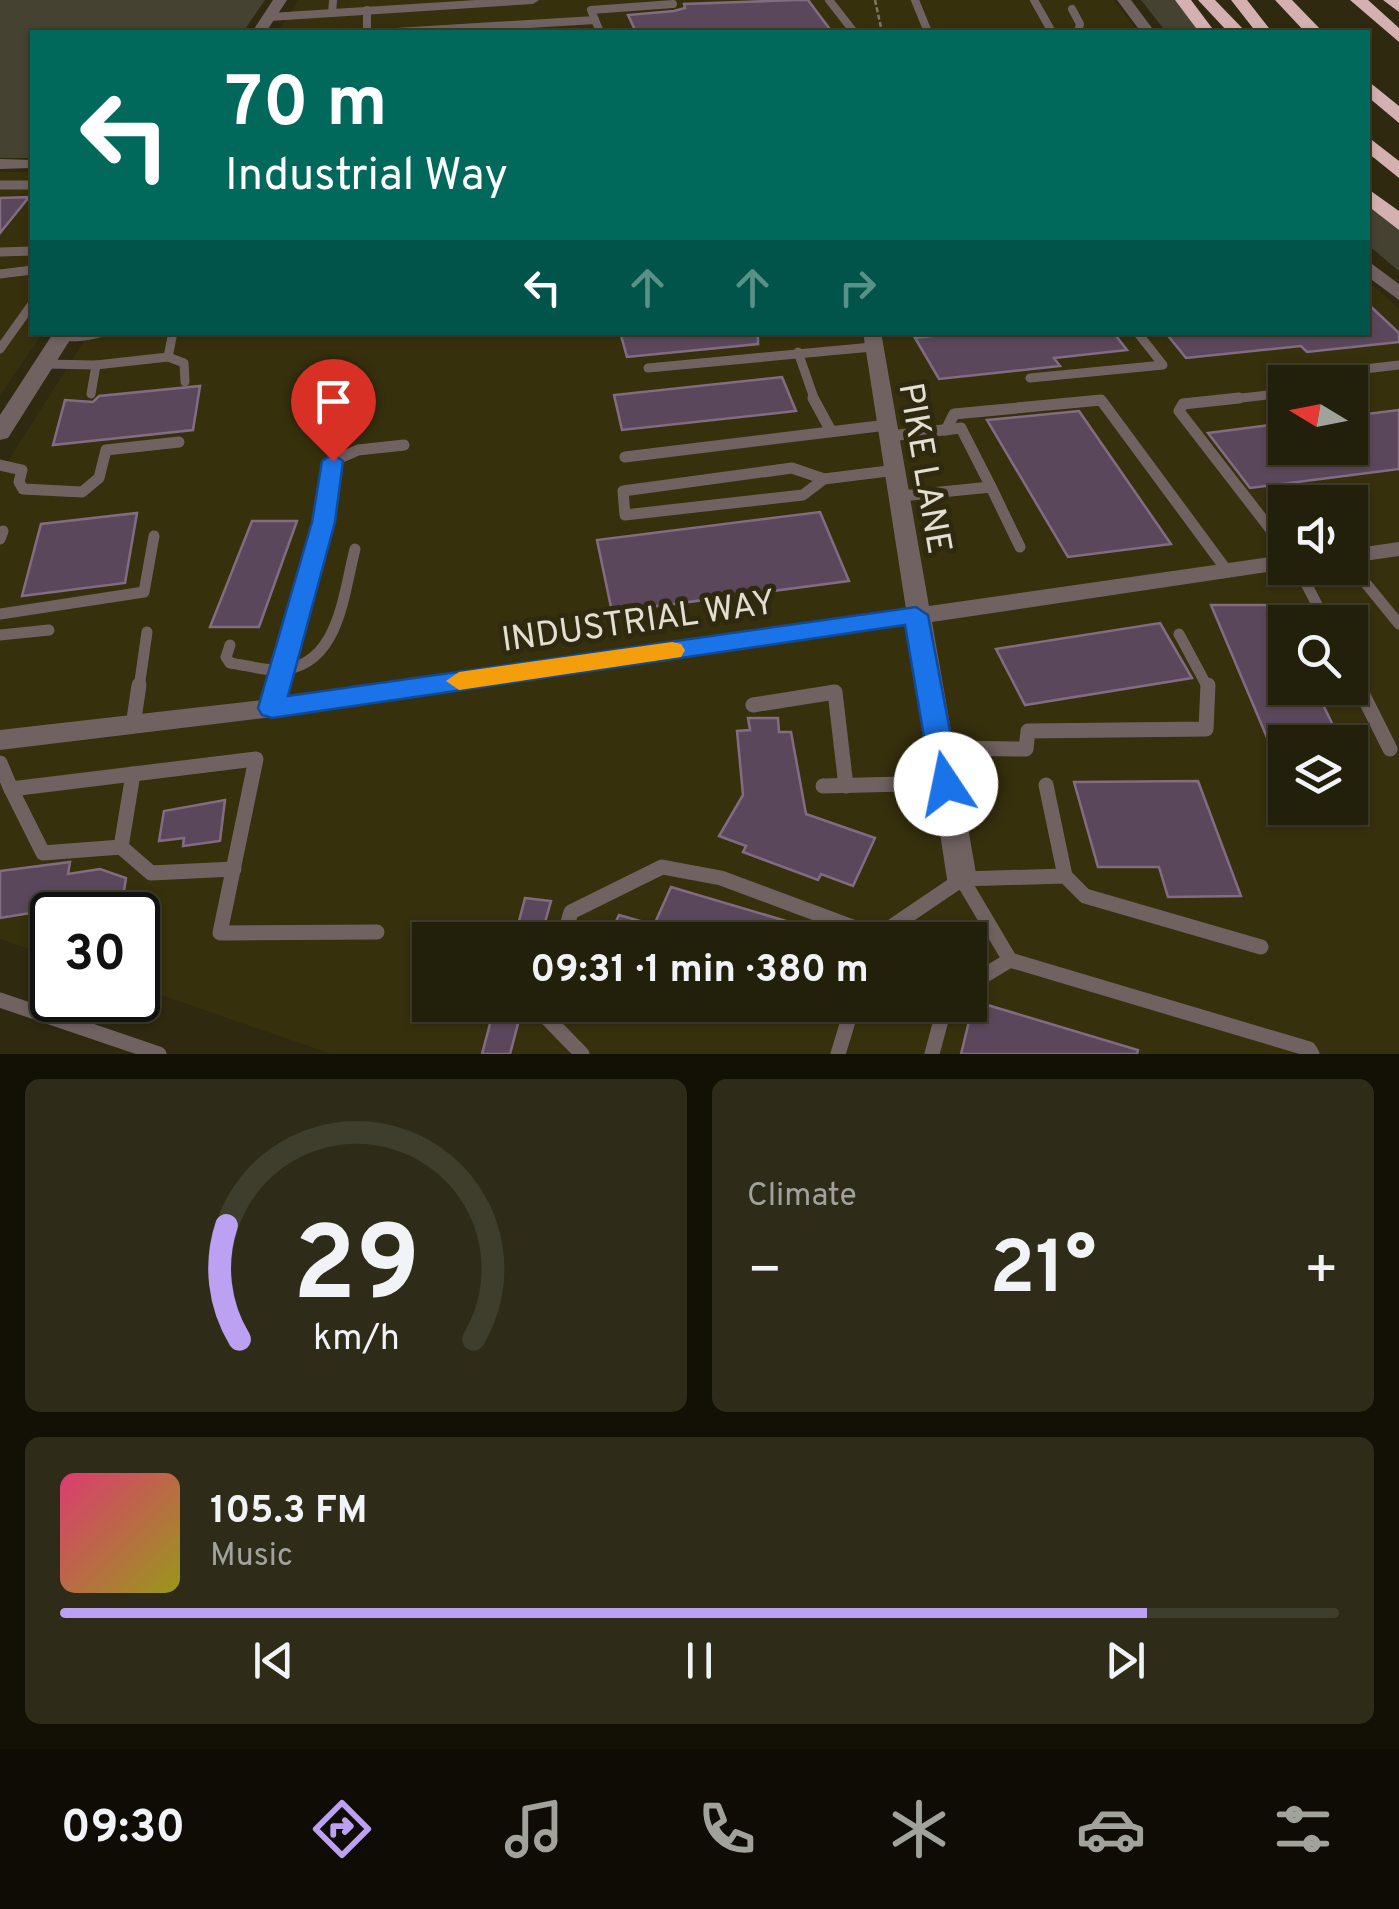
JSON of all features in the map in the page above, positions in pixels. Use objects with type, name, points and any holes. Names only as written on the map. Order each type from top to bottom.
[{"type":"highway","points":[[1183,0],[1205,30]]},
{"type":"highway","points":[[1206,0],[1235,30]]},
{"type":"highway","points":[[1240,0],[1262,30]]},
{"type":"highway","points":[[1283,0],[1312,30]]},
{"type":"highway","points":[[1358,0],[1399,37]]},
{"type":"highway","points":[[1370,90],[1399,116]]},
{"type":"highway","points":[[1370,145],[1399,172]]},
{"type":"highway","points":[[1370,160],[1399,185]]},
{"type":"highway","points":[[1370,198],[1399,223]]},
{"type":"street","points":[[261,30],[280,0]]},
{"type":"street","points":[[270,16],[332,7],[367,10],[414,4],[533,0]]},
{"type":"street","points":[[1124,0],[1146,30]]},
{"type":"street","points":[[0,164],[27,164]]},
{"type":"street","points":[[1370,269],[1399,294]]},
{"type":"street","points":[[0,433],[9,404],[45,364],[63,335]]},
{"type":"street","name":"PIKE LANE","points":[[872,340],[902,496],[916,615],[962,879]]},
{"type":"street","points":[[1368,553],[1399,549]]},
{"type":"street","name":"INDUSTRIAL WAY","points":[[0,740],[272,708],[1268,566]]},
{"type":"lane","points":[[829,0],[852,30]]},
{"type":"lane","points":[[915,0],[927,30]]},
{"type":"lane","points":[[1034,0],[1051,30]]},
{"type":"lane","points":[[599,30],[591,10],[673,4]]},
{"type":"lane","points":[[1072,9],[1080,24],[1078,30]]},
{"type":"lane","points":[[367,10],[367,30]]},
{"type":"lane","points":[[429,30],[595,20]]},
{"type":"lane","points":[[2,185],[27,164]]},
{"type":"lane","points":[[2,185],[30,185]]},
{"type":"lane","points":[[0,252],[30,251]]},
{"type":"lane","points":[[0,274],[30,270]]},
{"type":"lane","points":[[0,349],[30,307]]},
{"type":"lane","points":[[168,357],[172,335]]},
{"type":"lane","points":[[1030,378],[1163,365],[1140,335]]},
{"type":"lane","points":[[648,368],[872,340]]},
{"type":"lane","points":[[798,352],[808,388],[831,431]]},
{"type":"lane","points":[[45,364],[96,365],[168,357],[184,363],[186,382]]},
{"type":"lane","points":[[91,394],[96,365]]},
{"type":"lane","points":[[1368,369],[1399,366]]},
{"type":"lane","points":[[1268,395],[1183,404],[1179,410],[1268,526]]},
{"type":"lane","points":[[946,430],[954,414],[1101,400],[1228,572]]},
{"type":"lane","points":[[625,457],[831,431],[961,428],[1020,547]]},
{"type":"lane","points":[[0,465],[22,470],[19,482],[23,490],[82,492],[99,478],[106,450],[179,442]]},
{"type":"lane","points":[[272,708],[323,522],[333,461],[358,450],[404,445]]},
{"type":"lane","points":[[824,479],[803,495],[626,515],[623,491],[792,468],[824,479],[896,470]]},
{"type":"lane","points":[[902,496],[991,487]]},
{"type":"lane","points":[[0,614],[144,592],[154,536]]},
{"type":"lane","points":[[230,645],[226,657],[230,664],[282,670],[322,652],[342,612],[355,550]]},
{"type":"lane","points":[[1367,585],[1399,624]]},
{"type":"lane","points":[[1384,606],[1399,603]]},
{"type":"lane","points":[[0,635],[49,630]]},
{"type":"lane","points":[[133,726],[148,632]]},
{"type":"lane","points":[[939,748],[1026,749],[1028,731],[1206,728],[1208,686],[1180,634]]},
{"type":"lane","points":[[752,705],[835,692],[846,786]]},
{"type":"lane","points":[[1368,705],[1390,749]]},
{"type":"lane","points":[[11,789],[256,759],[220,933],[376,932]]},
{"type":"lane","points":[[0,762],[42,853],[122,847],[151,873],[234,870]]},
{"type":"lane","points":[[122,847],[134,774]]},
{"type":"lane","points":[[823,786],[946,784]]},
{"type":"lane","points":[[1046,785],[1065,876],[1085,896],[1261,948]]},
{"type":"lane","points":[[568,922],[571,912],[662,867],[722,878],[835,922]]},
{"type":"lane","points":[[896,922],[962,879],[1065,876]]},
{"type":"lane","points":[[962,879],[1010,960],[1310,1049],[1312,1054]]},
{"type":"lane","points":[[987,974],[1010,960]]},
{"type":"lane","points":[[0,1000],[159,1054]]},
{"type":"lane","points":[[550,1022],[582,1054]]},
{"type":"lane","points":[[838,1054],[848,1022]]},
{"type":"lane","points":[[932,1054],[940,1022]]},
{"type":"path","points":[[875,0],[882,30]]},
{"type":"shaded area","points":[[0,0],[265,0],[244,30],[30,30],[30,158],[0,158]]},
{"type":"shaded area","points":[[298,0],[1114,0],[1136,30],[279,30]]},
{"type":"shaded area","points":[[1141,0],[1183,0],[1206,30],[1164,30]]},
{"type":"shaded area","points":[[0,172],[30,172],[30,335],[42,335],[0,395]]},
{"type":"shaded area","points":[[1370,198],[1399,223],[1399,271],[1370,247]]},
{"type":"shaded area","points":[[1370,283],[1399,309],[1399,1054],[331,1054],[160,995],[160,892],[30,892],[30,949],[0,939],[0,474],[88,335],[1370,335]]},
{"type":"building","points":[[808,0],[830,30],[635,30],[628,15],[674,11],[685,8],[684,4]]},
{"type":"building","points":[[29,197],[0,233],[0,198]]},
{"type":"building","points":[[1370,306],[1399,333],[1399,342],[1307,352],[1301,346],[1186,358],[1167,335],[1370,335]]},
{"type":"building","points":[[621,335],[758,335],[758,344],[627,357]]},
{"type":"building","points":[[1115,335],[1127,350],[1054,358],[1060,366],[939,379],[915,338]]},
{"type":"building","points":[[782,377],[796,411],[622,430],[614,395]]},
{"type":"building","points":[[200,386],[193,430],[53,445],[65,400],[93,402],[99,396]]},
{"type":"building","points":[[1399,410],[1399,469],[1250,488],[1208,433],[1268,425],[1268,465],[1368,465],[1368,414]]},
{"type":"building","points":[[1079,411],[1171,544],[1068,557],[987,420]]},
{"type":"building","points":[[820,512],[849,581],[612,612],[597,540]]},
{"type":"building","points":[[137,513],[125,583],[22,596],[41,524]]},
{"type":"building","points":[[252,521],[297,521],[259,627],[210,627]]},
{"type":"building","points":[[1211,605],[1268,605],[1268,705],[1323,705],[1333,725],[1268,725],[1268,740]]},
{"type":"building","points":[[1160,623],[1192,678],[1025,705],[996,649]]},
{"type":"building","points":[[748,718],[778,718],[779,732],[791,732],[806,814],[875,838],[853,886],[821,874],[818,880],[743,852],[746,846],[719,836],[743,795],[737,731],[750,730]]},
{"type":"building","points":[[1198,781],[1241,896],[1168,897],[1159,867],[1098,867],[1074,782]]},
{"type":"building","points":[[225,800],[220,841],[183,846],[184,838],[159,841],[164,811]]},
{"type":"building","points":[[70,862],[68,874],[100,869],[126,878],[124,892],[30,892],[30,913],[0,918],[0,871]]},
{"type":"building","points":[[671,887],[790,922],[655,922]]},
{"type":"building","points":[[525,898],[551,901],[545,922],[519,922]]},
{"type":"building","points":[[619,915],[644,922],[616,922]]},
{"type":"building","points":[[987,1005],[1138,1050],[1137,1054],[961,1054],[969,1022],[987,1022]]},
{"type":"building","points":[[490,1022],[518,1022],[510,1054],[482,1054]]},
{"type":"slow traffic","points":[[459,681],[672,650]]},
{"type":"route","points":[[333,461],[323,522],[302,586],[272,708],[916,615],[946,784]]}]
